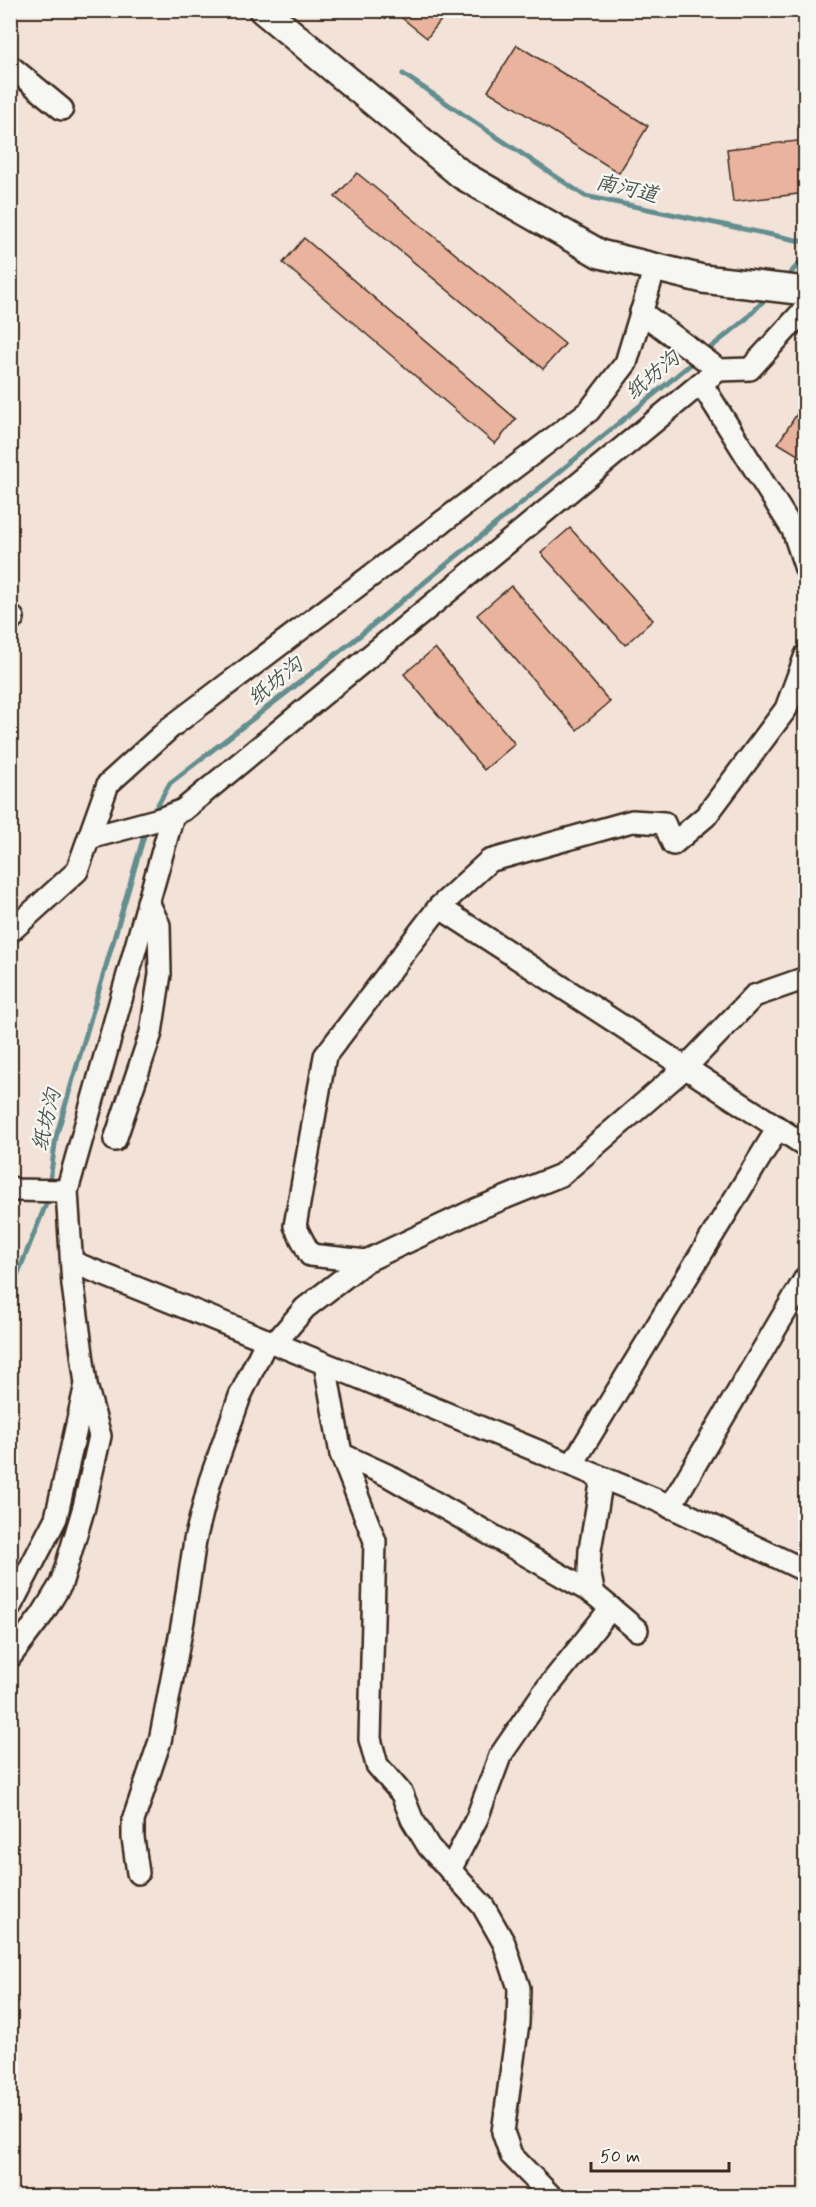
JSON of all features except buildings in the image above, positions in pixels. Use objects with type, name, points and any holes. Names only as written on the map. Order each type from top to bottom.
[{"type":"street","points":[[263,10],[462,175],[600,254],[703,279],[803,296],[750,369],[713,366],[641,312]]},
{"type":"street","points":[[10,66],[62,109]]},
{"type":"street","points":[[10,932],[77,871],[108,784],[171,727],[589,411],[626,363],[655,267]]},
{"type":"street","points":[[89,838],[167,817],[183,810],[701,383],[713,366]]},
{"type":"street","points":[[701,383],[793,530],[806,569]]},
{"type":"street","points":[[366,1262],[310,1255],[295,1226],[325,1056],[439,907],[489,861],[632,821],[663,823],[673,844],[706,816],[786,709],[806,655]]},
{"type":"street","points":[[10,1657],[62,1584],[84,1507],[100,1436],[86,1384],[72,1263],[52,1191],[148,902],[167,817]]},
{"type":"street","points":[[115,1140],[151,1033],[160,974],[159,925],[148,902]]},
{"type":"street","points":[[439,907],[806,1146]]},
{"type":"street","points":[[138,1873],[132,1838],[133,1821],[160,1741],[183,1621],[195,1540],[210,1481],[240,1396],[271,1342],[304,1308],[366,1262],[477,1209],[561,1175],[686,1067],[754,996],[806,978]]},
{"type":"street","points":[[572,1465],[778,1128]]},
{"type":"street","points":[[10,1188],[52,1191]]},
{"type":"street","points":[[72,1263],[572,1465],[670,1507],[806,1571]]},
{"type":"street","points":[[670,1507],[806,1277]]},
{"type":"street","points":[[326,1364],[341,1454],[375,1541],[370,1739],[377,1766],[402,1794],[412,1819],[429,1847],[483,1906],[504,1943],[519,1988],[518,2023],[503,2132],[511,2155],[550,2196]]},
{"type":"street","points":[[10,1607],[56,1518],[86,1384]]},
{"type":"street","points":[[341,1454],[387,1475],[594,1594],[637,1630]]},
{"type":"street","points":[[594,1594],[590,1570],[590,1550],[602,1478]]},
{"type":"street","points":[[450,1870],[477,1818],[500,1756],[544,1692],[611,1608]]},
{"type":"waterway","name":"南河道","points":[[403,74],[585,196],[806,242]]},
{"type":"waterway","name":"纸坊沟","points":[[784,280],[806,256]]},
{"type":"waterway","name":"纸坊沟","points":[[704,353],[746,319],[769,295]]},
{"type":"waterway","name":"纸坊沟","points":[[152,815],[170,783],[353,641],[697,359]]},
{"type":"waterway","name":"纸坊沟","points":[[49,1187],[56,1137],[146,829]]},
{"type":"waterway","name":"纸坊沟","points":[[10,1293],[47,1197]]}]
